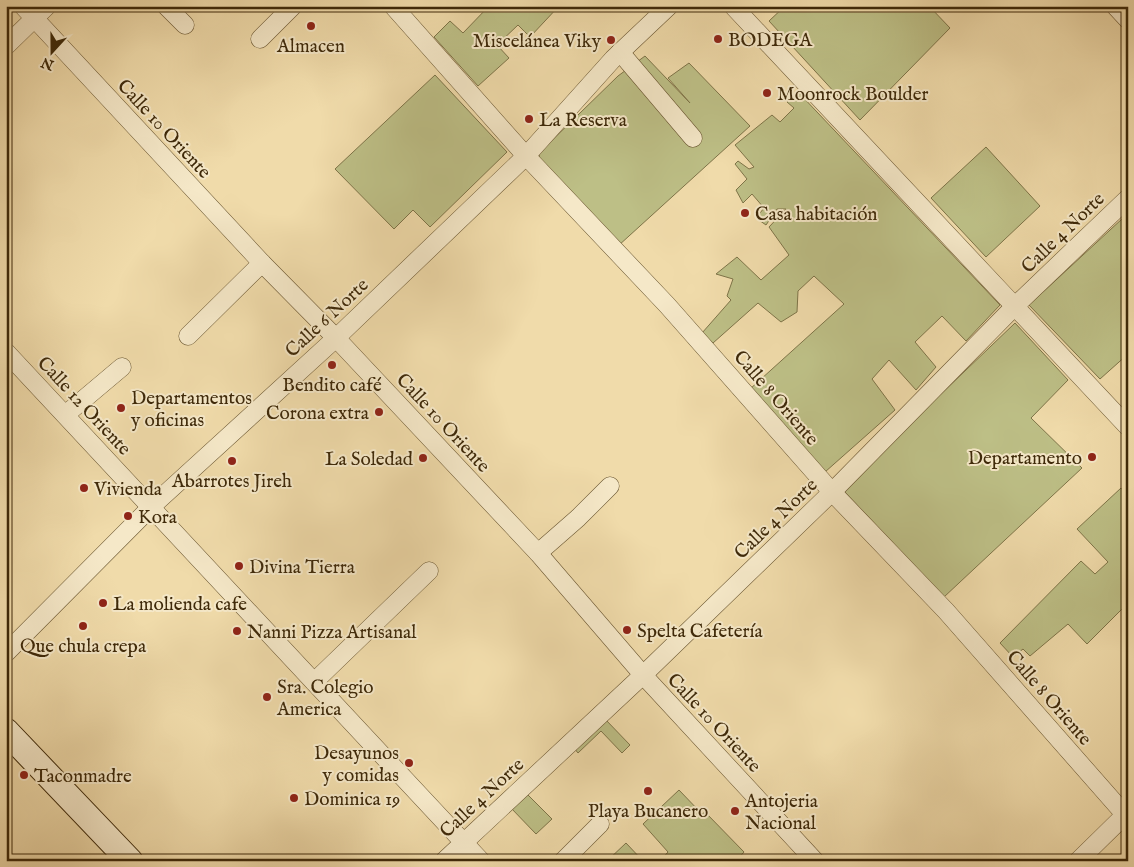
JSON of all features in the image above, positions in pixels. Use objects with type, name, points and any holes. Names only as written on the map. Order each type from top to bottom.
[{"type":"main road","points":[[6,731],[130,861]]},
{"type":"street","points":[[9,37],[28,13],[47,6]]},
{"type":"street","points":[[166,6],[184,25]]},
{"type":"street","points":[[260,39],[293,6]]},
{"type":"street","name":"Calle 8 Oriente","points":[[393,6],[526,156],[667,305],[832,492],[946,611],[1127,815]]},
{"type":"street","name":"Calle 6 Norte","points":[[6,653],[151,507],[336,338],[526,156],[620,52],[669,6]]},
{"type":"street","points":[[733,6],[1128,427]]},
{"type":"street","points":[[1115,6],[1128,20]]},
{"type":"street","name":"Calle 10 Oriente","points":[[28,13],[538,554],[642,675],[815,861]]},
{"type":"street","points":[[620,52],[694,138]]},
{"type":"street","name":"Calle 4 Norte","points":[[444,861],[642,675],[832,492],[1014,307],[1128,198]]},
{"type":"street","points":[[188,336],[262,263]]},
{"type":"street","name":"Calle 12 Oriente","points":[[6,352],[480,861]]},
{"type":"street","points":[[65,415],[122,367]]},
{"type":"street","points":[[538,554],[610,486]]},
{"type":"street","points":[[314,682],[429,571]]},
{"type":"street","points":[[1078,861],[1127,815]]},
{"type":"street","points":[[563,861],[600,824]]},
{"type":"green space","points":[[489,6],[537,6],[538,8],[540,6],[559,6],[530,37],[518,25],[497,45],[509,58],[478,86],[434,37],[450,21],[463,33]]},
{"type":"green space","points":[[785,6],[929,6],[950,28],[860,120],[769,21]]},
{"type":"green space","points":[[645,56],[690,103],[668,78],[689,63],[750,126],[618,246],[549,168],[538,161],[540,152],[618,76]]},
{"type":"green space","points":[[435,75],[507,152],[430,227],[413,210],[394,229],[335,169]]},
{"type":"green space","points":[[799,93],[1000,305],[966,341],[942,316],[915,342],[936,367],[916,390],[889,360],[872,379],[895,410],[825,472],[750,389],[844,304],[814,276],[798,291],[797,312],[781,322],[758,303],[713,343],[702,333],[731,300],[727,296],[733,279],[716,274],[737,257],[761,280],[789,255],[769,227],[786,209],[777,209],[766,225],[756,218],[764,208],[752,194],[743,203],[736,190],[747,179],[735,164],[738,161],[749,169],[754,167],[735,145],[772,115],[780,122],[794,108],[787,102]]},
{"type":"green space","points":[[986,147],[1040,206],[986,257],[931,198]]},
{"type":"green space","points":[[1123,218],[1128,222],[1128,354],[1100,379],[1029,305]]},
{"type":"green space","points":[[1015,323],[1068,380],[1031,418],[1082,468],[944,597],[842,489]]},
{"type":"green space","points":[[1121,488],[1128,496],[1128,603],[1087,644],[1068,624],[1030,656],[1023,649],[1013,657],[1000,643],[1081,561],[1095,574],[1108,562],[1077,529]]},
{"type":"green space","points":[[605,719],[630,745],[622,753],[601,731],[578,753],[574,748]]},
{"type":"green space","points":[[679,790],[702,814],[705,812],[744,852],[736,861],[660,861],[668,852],[643,824]]},
{"type":"green space","points":[[526,793],[552,819],[536,834],[511,808]]},
{"type":"green space","points":[[626,843],[643,861],[607,861]]},
{"type":"place","name":"Almacen","points":[[311,26]]},
{"type":"place","name":"BODEGA","points":[[718,39]]},
{"type":"place","name":"Miscelánea Viky","points":[[611,40]]},
{"type":"place","name":"Moonrock Boulder","points":[[767,93]]},
{"type":"place","name":"La Reserva","points":[[529,119]]},
{"type":"place","name":"Casa habitación","points":[[745,213]]},
{"type":"place","name":"Bendito café","points":[[332,365]]},
{"type":"place","name":"Departamentos y oficinas","points":[[121,408]]},
{"type":"place","name":"Corona extra","points":[[379,412]]},
{"type":"place","name":"Departamento","points":[[1092,457]]},
{"type":"place","name":"La Soledad","points":[[423,458]]},
{"type":"place","name":"Abarrotes Jireh","points":[[232,461]]},
{"type":"place","name":"Vivienda","points":[[84,488]]},
{"type":"place","name":"Kora","points":[[128,516]]},
{"type":"place","name":"Divina Tierra","points":[[239,566]]},
{"type":"place","name":"La molienda cafe","points":[[103,603]]},
{"type":"place","name":"Que chula crepa","points":[[83,626]]},
{"type":"place","name":"Spelta Cafetería","points":[[627,630]]},
{"type":"place","name":"Nanni Pizza Artisanal","points":[[237,631]]},
{"type":"place","name":"Sra. Colegio America","points":[[267,697]]},
{"type":"place","name":"Desayunos y comidas","points":[[409,763]]},
{"type":"place","name":"Taconmadre","points":[[24,775]]},
{"type":"place","name":"Playa Bucanero","points":[[648,791]]},
{"type":"place","name":"Dominica 19","points":[[294,798]]},
{"type":"place","name":"Antojeria Nacional","points":[[735,811]]}]
